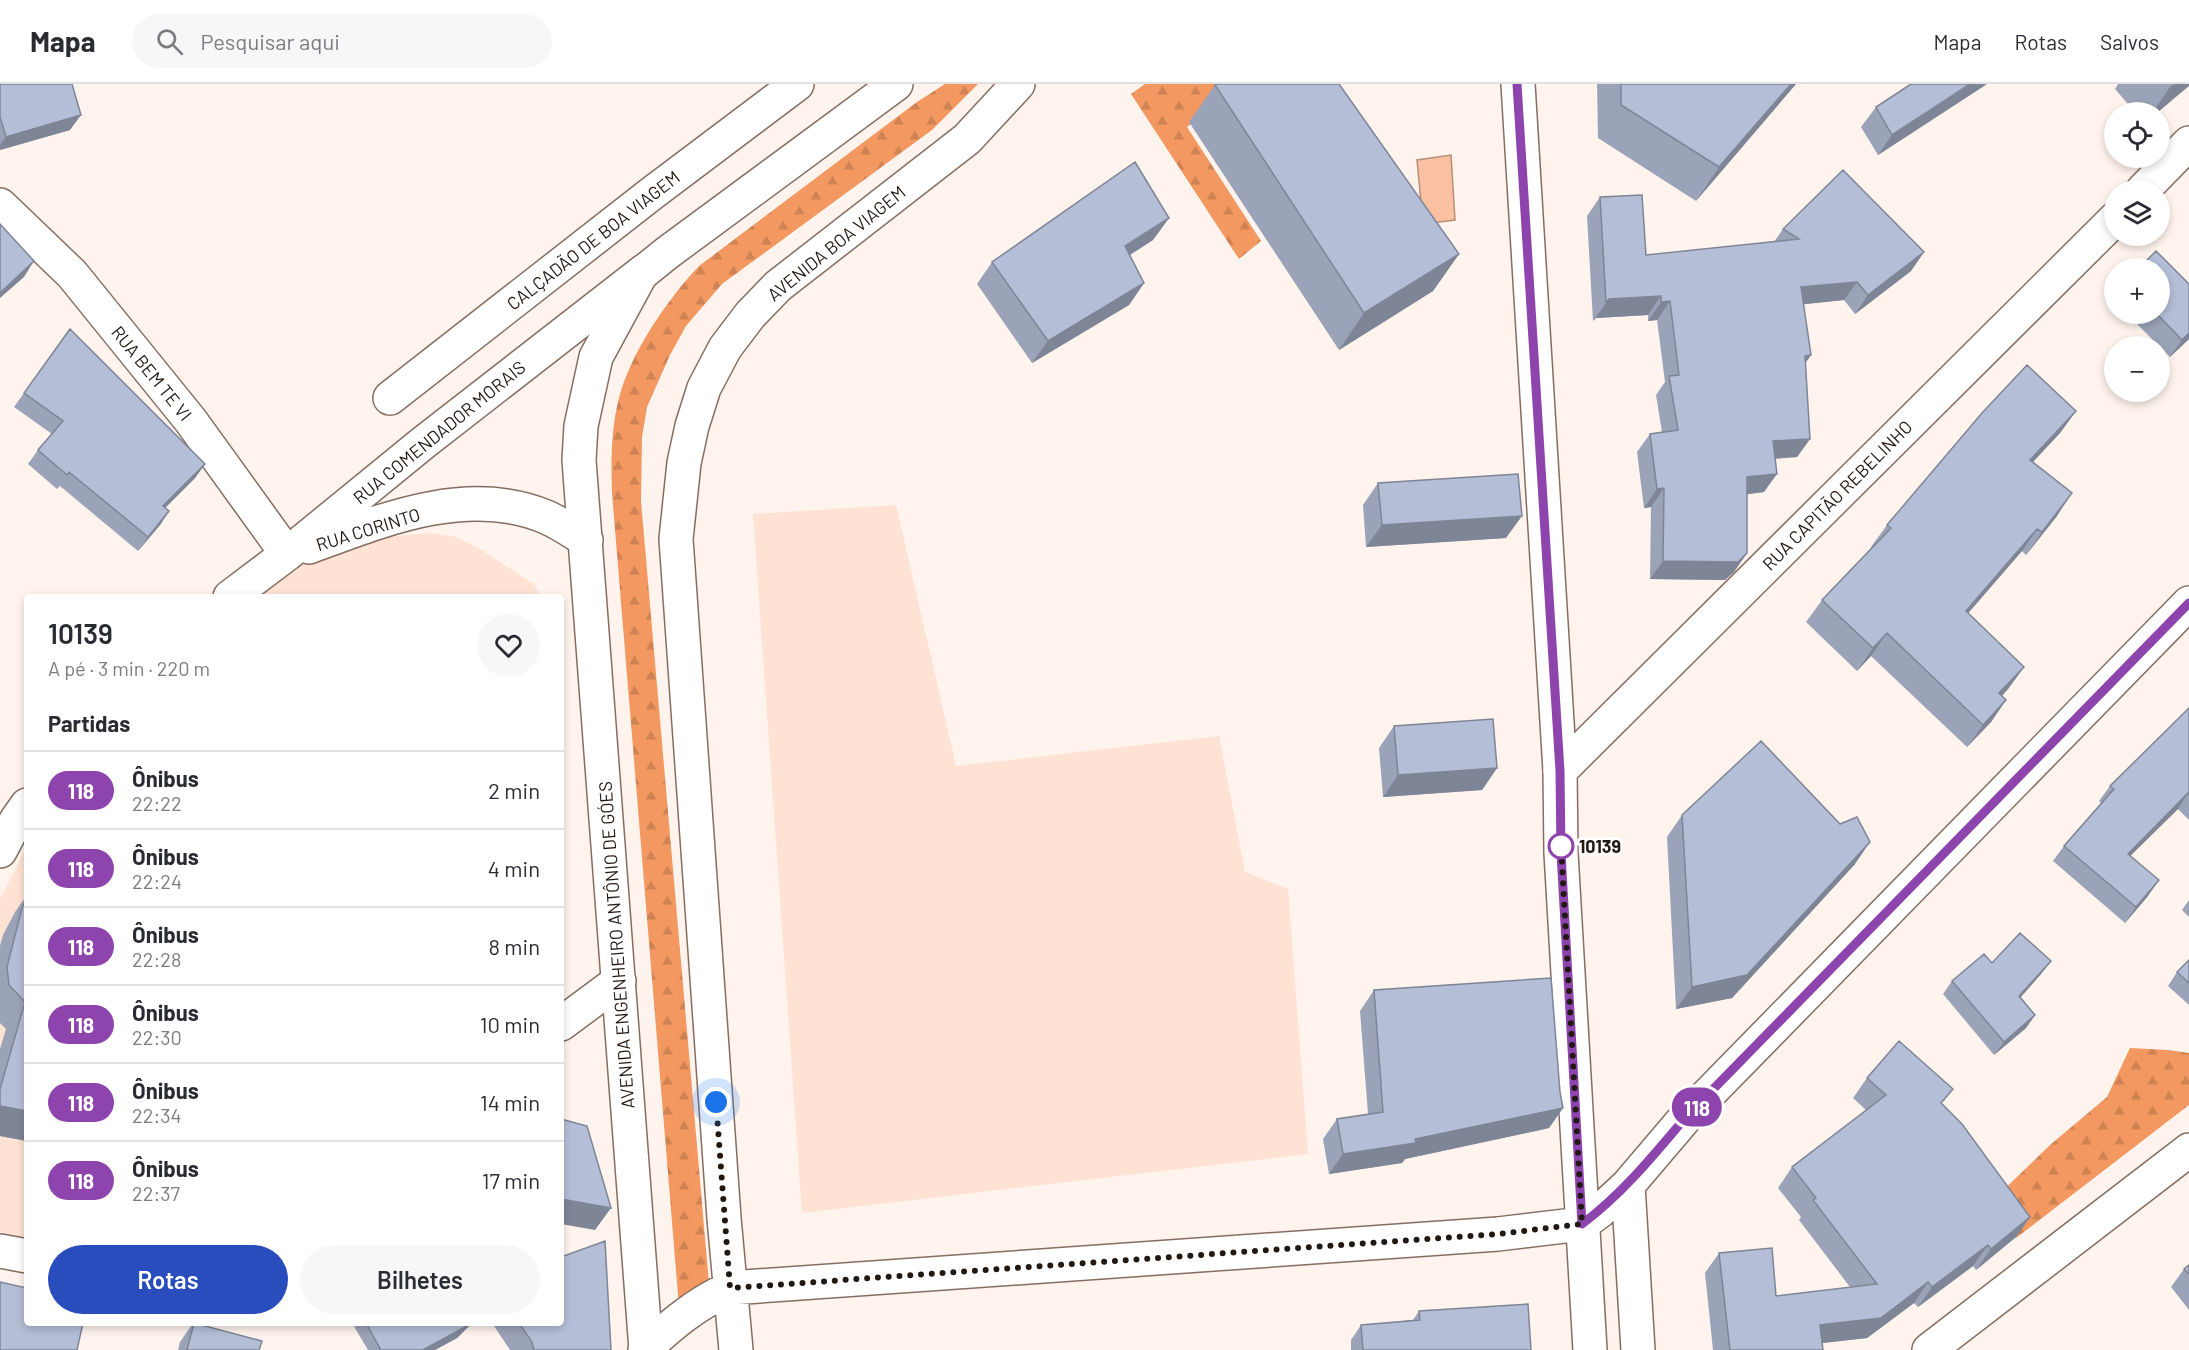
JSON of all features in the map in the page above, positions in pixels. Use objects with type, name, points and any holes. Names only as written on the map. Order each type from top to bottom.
[{"type":"main road","name":"CALÇADÃO DE BOA VIAGEM","points":[[390,398],[651,194],[797,84]]},
{"type":"main road","points":[[586,540],[579,460],[581,426],[591,375],[596,357],[641,274],[896,84]]},
{"type":"main road","name":"AVENIDA BOA VIAGEM","points":[[730,1288],[676,539],[678,510],[692,426],[704,388],[725,348],[750,315],[778,286],[967,139],[1018,84]]},
{"type":"main road","points":[[1518,84],[1560,771],[1561,853],[1590,1350]]},
{"type":"main road","points":[[2153,180],[2189,143]]},
{"type":"main road","name":"RUA BEM TE VI","points":[[0,206],[72,274],[191,421],[287,554]]},
{"type":"main road","name":"RUA CAPITÃO REBELINHO","points":[[1560,771],[2104,230]]},
{"type":"main road","name":"RUA COMENDADOR MORAIS","points":[[234,594],[649,267]]},
{"type":"main road","name":"RUA CORINTO","points":[[287,554],[384,520],[462,503],[505,507],[544,516],[586,540]]},
{"type":"main road","name":"AVENIDA ENGENHEIRO ANTÔNIO DE GÓES","points":[[586,540],[646,1350]]},
{"type":"main road","points":[[646,1350],[690,1311],[705,1300],[730,1288],[1486,1235],[1582,1224],[1628,1185],[1685,1118],[2189,603]]},
{"type":"main road","points":[[0,851],[15,807]]},
{"type":"main road","points":[[564,1022],[619,981]]},
{"type":"main road","points":[[1929,1350],[2189,1150]]},
{"type":"main road","points":[[1628,1185],[1638,1350]]},
{"type":"main road","points":[[0,1251],[24,1255]]},
{"type":"main road","points":[[730,1288],[736,1350]]},
{"type":"shaded area","points":[[1451,155],[1455,220],[1423,224],[1417,160]]},
{"type":"shaded area","points":[[896,505],[956,766],[1219,736],[1245,872],[1288,889],[1308,1154],[802,1213],[753,514]]},
{"type":"shaded area","points":[[430,533],[456,537],[480,549],[535,585],[539,594],[256,594],[309,558],[387,537]]},
{"type":"shaded area","points":[[24,852],[24,1237],[0,1232],[0,899]]},
{"type":"green space","points":[[945,84],[978,84],[932,130],[722,284],[686,326],[670,355],[647,407],[642,437],[641,501],[709,1284],[679,1307],[612,493],[612,445],[616,410],[625,381],[641,345],[675,294],[699,266],[917,102]]},
{"type":"green space","points":[[1145,84],[1248,84],[1187,127],[1261,241],[1239,259],[1131,94]]},
{"type":"green space","points":[[2130,1048],[2189,1053],[2189,1105],[2016,1238],[1991,1202],[2050,1145],[2107,1097]]},
{"type":"building","points":[[0,84],[72,84],[81,115],[6,137],[0,117]]},
{"type":"building","points":[[1339,84],[1459,254],[1364,313],[1215,85]]},
{"type":"building","points":[[1621,84],[1791,84],[1719,167],[1621,105]]},
{"type":"building","points":[[1911,84],[1970,84],[1892,135],[1876,107]]},
{"type":"building","points":[[1135,162],[1169,218],[1125,246],[1144,283],[1048,341],[992,262]]},
{"type":"building","points":[[1843,170],[1924,252],[1868,295],[1857,282],[1801,287],[1811,355],[1805,356],[1810,439],[1773,441],[1777,474],[1747,477],[1747,553],[1738,562],[1663,561],[1664,488],[1657,489],[1650,434],[1678,430],[1669,376],[1679,375],[1670,301],[1661,302],[1661,296],[1609,299],[1606,302],[1600,197],[1642,195],[1646,255],[1799,239],[1783,229]]},
{"type":"building","points":[[0,224],[34,261],[0,293]]},
{"type":"building","points":[[2156,251],[2163,258],[2149,258]]},
{"type":"building","points":[[2170,265],[2189,284],[2189,333],[2182,340],[2167,324],[2170,324]]},
{"type":"building","points":[[70,329],[205,464],[163,506],[169,511],[148,537],[69,472],[67,475],[38,450],[63,421],[24,393]]},
{"type":"building","points":[[2027,365],[2076,411],[2030,460],[2072,493],[2042,532],[2037,529],[1966,611],[2024,667],[1999,693],[2006,700],[1983,725],[1887,633],[1873,648],[1822,600],[1891,528],[1887,525],[1982,413]]},
{"type":"building","points":[[1518,474],[1522,516],[1382,525],[1378,483]]},
{"type":"building","points":[[2189,708],[2189,794],[2128,854],[2159,880],[2136,907],[2064,846],[2114,789],[2110,786]]},
{"type":"building","points":[[1493,719],[1497,768],[1398,775],[1394,726]]},
{"type":"building","points":[[1761,741],[1840,824],[1857,817],[1870,842],[1747,975],[1692,987],[1682,815]]},
{"type":"building","points":[[24,904],[24,1001],[9,985],[7,967]]},
{"type":"building","points":[[2020,933],[2051,961],[2019,996],[2035,1015],[2004,1042],[1952,981],[1984,954],[1992,963]]},
{"type":"building","points":[[2189,960],[2189,983],[2177,972]]},
{"type":"building","points":[[1551,978],[1563,1108],[1415,1139],[1416,1143],[1343,1154],[1337,1119],[1383,1112],[1374,990]]},
{"type":"building","points":[[24,1005],[24,1110],[0,1106],[0,1089]]},
{"type":"building","points":[[1899,1041],[1953,1089],[1941,1103],[1962,1124],[2030,1217],[1991,1249],[1988,1245],[1932,1287],[1928,1282],[1881,1318],[1820,1325],[1823,1350],[1730,1350],[1719,1253],[1772,1248],[1776,1296],[1877,1284],[1813,1200],[1816,1198],[1792,1167],[1886,1095],[1867,1078]]},
{"type":"building","points":[[564,1120],[587,1126],[611,1208],[564,1200]]},
{"type":"building","points":[[605,1241],[611,1350],[534,1350],[532,1342],[521,1326],[564,1326],[564,1256]]},
{"type":"building","points":[[0,1282],[24,1287],[24,1326],[82,1326],[77,1350],[0,1350]]},
{"type":"building","points":[[1528,1304],[1531,1350],[1363,1350],[1361,1325],[1420,1320],[1419,1311]]},
{"type":"building","points":[[193,1326],[205,1326],[262,1341],[259,1350],[187,1350]]},
{"type":"building","points":[[368,1326],[466,1326],[423,1350],[381,1350]]},
{"type":"bus line","name":"118","points":[[1517,84],[1560,771],[1561,853],[1582,1224],[1628,1185],[1685,1118],[2189,603]]},
{"type":"place","name":"10139","points":[[1561,846]]},
{"type":"route","points":[[716,1102],[730,1288],[1498,1234],[1582,1224],[1561,846]]}]
